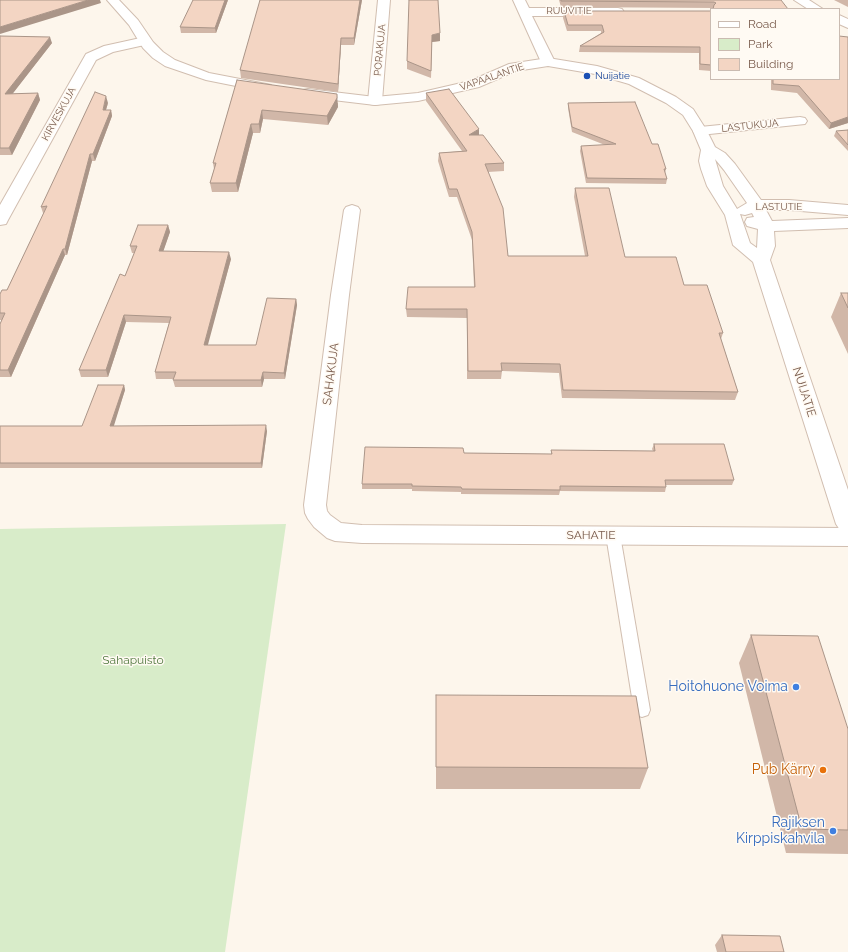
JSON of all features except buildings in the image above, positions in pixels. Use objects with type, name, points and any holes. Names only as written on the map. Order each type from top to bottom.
[{"type":"street","name":"VAPAALANTIE","points":[[113,0],[134,22],[138,32],[158,55],[185,70],[222,80],[288,91],[375,100],[395,100],[436,94],[474,84],[514,67],[548,62]]},
{"type":"street","name":"PORAKUJA","points":[[375,100],[384,0]]},
{"type":"street","points":[[800,0],[815,8]]},
{"type":"street","points":[[521,6],[548,62],[597,70],[634,81],[647,86],[688,112],[700,131],[709,150],[707,161],[715,186],[733,215],[742,245],[761,260],[766,246],[766,226],[756,205],[730,167],[720,156],[709,150]]},
{"type":"street","name":"RUUVITIE","points":[[521,6],[632,12]]},
{"type":"street","name":"KIRVESKUJA","points":[[0,220],[84,68],[91,58],[109,49],[145,41]]},
{"type":"street","name":"LASTUKUJA","points":[[700,131],[800,121]]},
{"type":"street","name":"LASTUTIE","points":[[733,215],[756,205],[789,205],[848,210]]},
{"type":"street","name":"SAHAKUJA","points":[[335,532],[322,521],[316,513],[315,505],[338,308],[352,210]]},
{"type":"street","name":"LASTUTIE","points":[[733,215],[766,226],[848,223]]},
{"type":"street","name":"NUIJATIE","points":[[761,260],[848,524]]},
{"type":"street","name":"SAHATIE","points":[[335,532],[362,534],[848,537]]},
{"type":"lane","points":[[613,535],[642,710]]},
{"type":"green space","name":"Sahapuisto","points":[[286,524],[225,952],[0,952],[0,529]]},
{"type":"place","name":"Nuijatie","points":[[587,76]]},
{"type":"place","name":"Hoitohuone Voima","points":[[796,687]]},
{"type":"place","name":"Pub Kärry","points":[[823,770]]},
{"type":"place","name":"Rajiksen Kirppiskahvila","points":[[833,831]]}]
